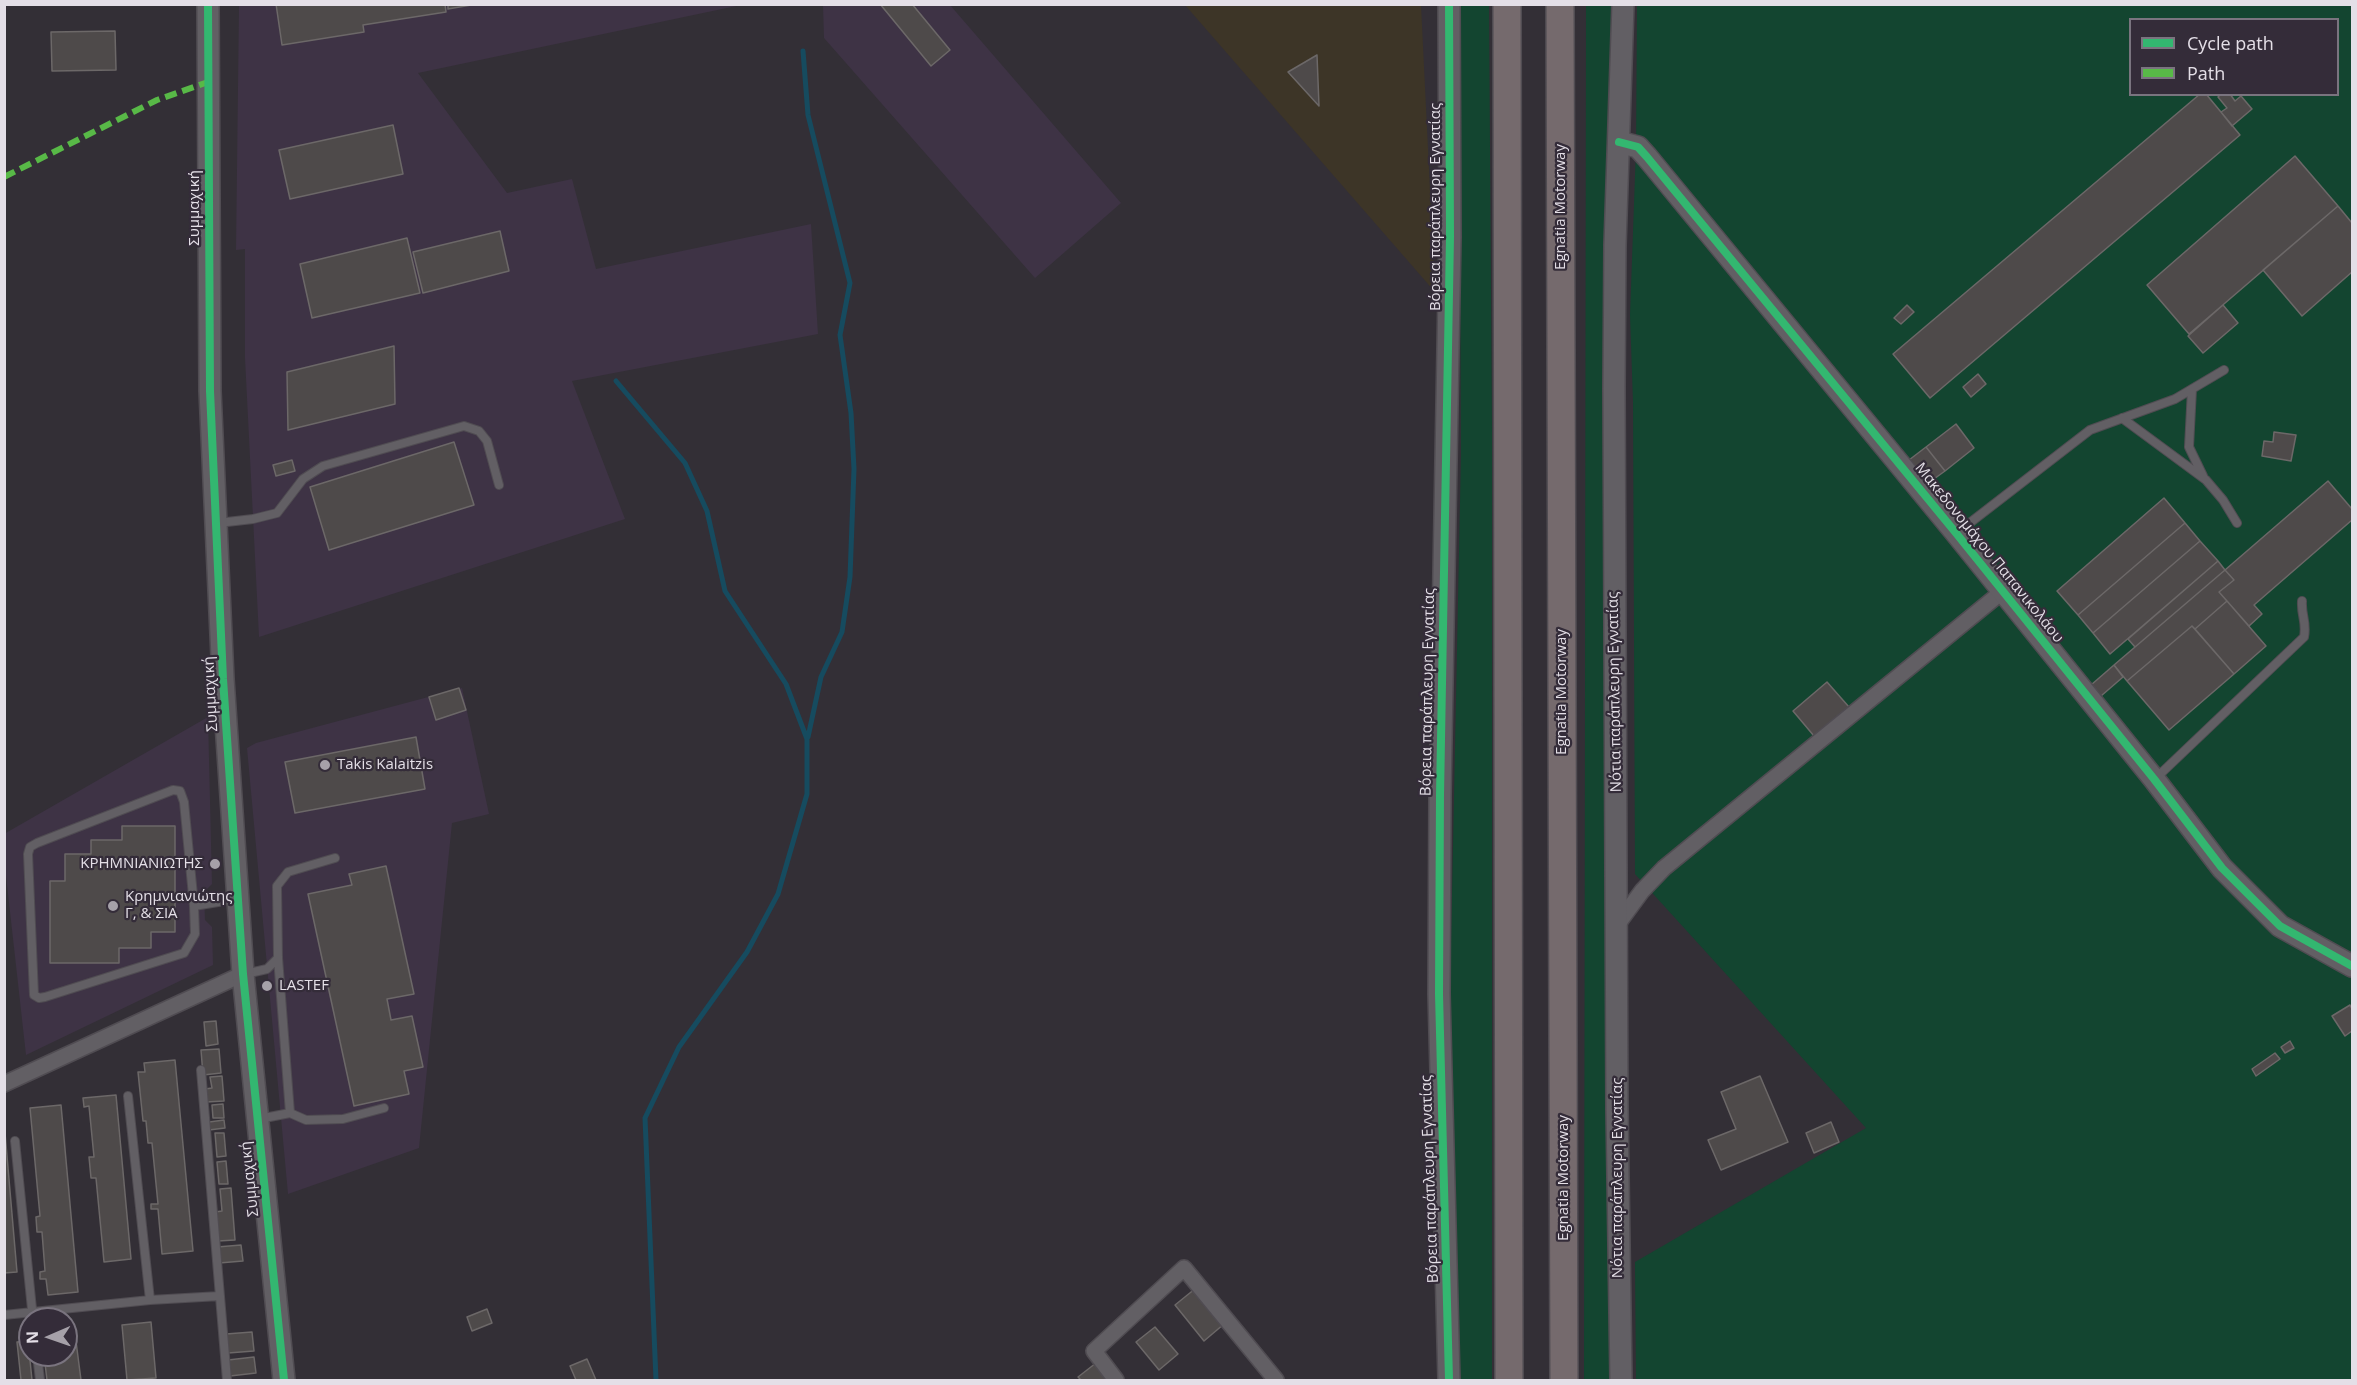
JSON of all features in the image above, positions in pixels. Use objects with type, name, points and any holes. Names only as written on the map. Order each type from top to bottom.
[{"type":"highway","points":[[1507,4],[1509,1380]]},
{"type":"highway","name":"Egnatia Motorway","points":[[1560,4],[1564,1380]]},
{"type":"street","name":"Συμμαχική","points":[[208,4],[210,391],[223,679],[243,974],[284,1380]]},
{"type":"street","name":"Βόρεια παράπλευρη Εγνατίας","points":[[1449,4],[1450,237],[1439,946],[1449,1380]]},
{"type":"street","name":"Νότια παράπλευρη Εγνατίας","points":[[1621,1380],[1617,1109],[1614,376],[1615,245],[1623,4]]},
{"type":"street","name":"Μακεδονομάχου Παπανικολάου","points":[[1619,142],[1638,147],[1647,157],[2003,591],[2154,779],[2222,868],[2280,926],[2352,966]]},
{"type":"street","points":[[1617,925],[1642,891],[1664,868],[2003,591]]},
{"type":"street","points":[[4,1084],[243,974]]},
{"type":"street","points":[[1116,1380],[1094,1351],[1184,1268],[1276,1380]]},
{"type":"lane","points":[[1956,533],[2090,430],[2175,399],[2224,370]]},
{"type":"lane","points":[[2192,389],[2189,447],[2206,480],[2223,500],[2237,523]]},
{"type":"lane","points":[[2122,418],[2206,480]]},
{"type":"lane","points":[[216,523],[253,519],[277,513],[303,479],[323,466],[464,426],[479,431],[487,441],[499,484]]},
{"type":"lane","points":[[2154,779],[2304,637],[2307,624],[2302,611],[2302,601]]},
{"type":"lane","points":[[173,790],[180,791],[184,802],[194,906],[195,934],[184,953],[45,998],[34,995],[28,854],[30,848],[37,843],[173,790]]},
{"type":"lane","points":[[291,1113],[278,958],[277,886],[288,872],[335,858]]},
{"type":"lane","points":[[194,906],[237,898]]},
{"type":"lane","points":[[243,974],[267,969],[278,958]]},
{"type":"lane","points":[[201,1070],[227,1380]]},
{"type":"lane","points":[[128,1095],[150,1300]]},
{"type":"lane","points":[[257,1120],[291,1113],[299,1118],[320,1121],[343,1119],[384,1108]]},
{"type":"lane","points":[[15,1142],[32,1307]]},
{"type":"lane","points":[[78,1310],[150,1300],[220,1296]]},
{"type":"shaded area","points":[[239,5],[741,5],[418,73],[507,193],[572,179],[596,269],[811,224],[818,334],[572,381],[625,519],[259,637],[245,358],[245,249],[236,250]]},
{"type":"shaded area","points":[[823,5],[950,5],[1121,203],[1035,278],[824,38]]},
{"type":"shaded area","points":[[1185,5],[1421,5],[1435,292]]},
{"type":"shaded area","points":[[462,688],[489,814],[452,823],[419,1148],[288,1194],[247,748],[256,743]]},
{"type":"shaded area","points":[[208,717],[212,884],[204,892],[205,920],[212,927],[213,965],[26,1055],[5,867],[4,834]]},
{"type":"green space","points":[[1612,4],[1608,170],[1611,1380],[1584,1380],[1586,5]]},
{"type":"green space","points":[[1459,5],[1489,5],[1492,432],[1492,1380],[1459,1380],[1449,1043],[1461,454]]},
{"type":"green space","points":[[1637,5],[2352,5],[2352,1380],[1636,1380],[1635,1262],[1866,1128],[1635,874],[1633,402],[1630,315],[1636,148]]},
{"type":"building","points":[[276,4],[445,4],[446,12],[363,25],[364,32],[282,45]]},
{"type":"building","points":[[448,4],[477,4],[448,9]]},
{"type":"building","points":[[880,4],[912,4],[950,50],[931,66]]},
{"type":"building","points":[[115,31],[116,70],[52,71],[51,32]]},
{"type":"building","points":[[1317,55],[1319,106],[1288,72]]},
{"type":"building","points":[[2198,96],[2208,96],[2240,135],[1930,398],[1893,354]]},
{"type":"building","points":[[2231,96],[2235,101],[2241,96],[2252,109],[2232,126],[2221,112],[2227,108],[2218,97]]},
{"type":"building","points":[[393,125],[403,174],[290,199],[279,150]]},
{"type":"building","points":[[2295,156],[2338,206],[2189,334],[2147,285]]},
{"type":"building","points":[[2338,206],[2352,223],[2352,272],[2302,316],[2263,270]]},
{"type":"building","points":[[500,231],[509,271],[423,293],[413,252]]},
{"type":"building","points":[[407,238],[420,293],[312,318],[300,264]]},
{"type":"building","points":[[1907,305],[1914,312],[1901,324],[1894,318]]},
{"type":"building","points":[[2223,305],[2238,323],[2203,353],[2188,336]]},
{"type":"building","points":[[394,346],[395,404],[288,430],[287,372]]},
{"type":"building","points":[[1978,374],[1986,384],[1971,397],[1963,387]]},
{"type":"building","points":[[1956,424],[1974,448],[1945,471],[1926,447]]},
{"type":"building","points":[[2274,432],[2296,435],[2291,461],[2262,456],[2264,441],[2273,442]]},
{"type":"building","points":[[454,442],[474,505],[329,550],[310,487]]},
{"type":"building","points":[[1926,447],[1945,471],[1927,484],[1909,460]]},
{"type":"building","points":[[292,460],[295,471],[276,476],[273,465]]},
{"type":"building","points":[[2328,481],[2352,509],[2352,520],[2254,605],[2262,614],[2249,626],[2219,592],[2234,580],[2225,570]]},
{"type":"building","points":[[2164,498],[2185,523],[2078,615],[2057,591]]},
{"type":"building","points":[[2185,523],[2200,541],[2093,633],[2078,615]]},
{"type":"building","points":[[2200,541],[2218,561],[2110,654],[2093,633]]},
{"type":"building","points":[[2218,561],[2225,570],[2135,647],[2128,639]]},
{"type":"building","points":[[2225,570],[2234,580],[2219,592],[2227,601],[2195,629],[2192,626],[2127,681],[2114,665]]},
{"type":"building","points":[[2227,601],[2266,646],[2234,674],[2195,629]]},
{"type":"building","points":[[2192,626],[2234,674],[2169,730],[2127,681]]},
{"type":"building","points":[[2114,665],[2123,677],[2101,696],[2091,685]]},
{"type":"building","points":[[1827,682],[1849,707],[1814,736],[1793,711]]},
{"type":"building","points":[[459,688],[466,710],[436,720],[429,697]]},
{"type":"building","points":[[416,737],[425,789],[295,813],[285,762]]},
{"type":"building","name":"Κρημνιανιώτης Γ, & ΣΙΑ","points":[[122,826],[175,826],[175,932],[151,932],[151,948],[119,948],[119,963],[50,963],[50,881],[65,881],[65,854],[91,854],[91,840],[122,840]]},
{"type":"building","points":[[386,866],[414,994],[387,999],[391,1020],[412,1016],[423,1067],[404,1071],[409,1094],[354,1106],[308,894],[352,885],[349,874]]},
{"type":"building","points":[[2350,1005],[2352,1031],[2345,1036],[2332,1016]]},
{"type":"building","points":[[216,1021],[218,1044],[206,1046],[204,1022]]},
{"type":"building","points":[[2290,1041],[2294,1048],[2285,1053],[2281,1047]]},
{"type":"building","points":[[219,1049],[221,1073],[203,1075],[201,1050]]},
{"type":"building","points":[[2275,1053],[2280,1059],[2256,1076],[2252,1069]]},
{"type":"building","points":[[175,1060],[193,1251],[162,1254],[158,1209],[151,1209],[151,1204],[158,1204],[152,1143],[148,1143],[146,1121],[143,1121],[138,1072],[145,1072],[144,1063]]},
{"type":"building","points":[[222,1076],[224,1101],[206,1102],[205,1089],[212,1088],[210,1077]]},
{"type":"building","points":[[1760,1076],[1788,1142],[1721,1170],[1708,1140],[1736,1129],[1721,1092]]},
{"type":"building","points":[[116,1095],[131,1259],[104,1262],[96,1178],[91,1178],[89,1157],[94,1157],[89,1106],[84,1107],[83,1098]]},
{"type":"building","points":[[223,1104],[224,1118],[213,1118],[212,1105]]},
{"type":"building","points":[[61,1105],[78,1292],[48,1295],[46,1279],[40,1279],[40,1272],[45,1271],[42,1232],[37,1232],[36,1217],[40,1216],[30,1108]]},
{"type":"building","points":[[224,1120],[225,1128],[209,1130],[209,1122]]},
{"type":"building","points":[[1831,1122],[1839,1142],[1814,1153],[1806,1133]]},
{"type":"building","points":[[4,1133],[17,1272],[4,1273]]},
{"type":"building","points":[[215,1133],[224,1133],[226,1156],[217,1157]]},
{"type":"building","points":[[226,1161],[228,1184],[219,1184],[217,1162]]},
{"type":"building","points":[[231,1188],[235,1240],[218,1241],[215,1212],[222,1211],[220,1189]]},
{"type":"building","points":[[241,1245],[243,1261],[219,1263],[217,1247]]},
{"type":"building","points":[[1196,1288],[1224,1324],[1204,1341],[1175,1305]]},
{"type":"building","points":[[487,1309],[492,1323],[472,1331],[467,1317]]},
{"type":"building","points":[[151,1322],[156,1378],[127,1380],[122,1325]]},
{"type":"building","points":[[1155,1327],[1178,1354],[1159,1370],[1136,1342]]},
{"type":"building","points":[[252,1332],[254,1351],[228,1353],[226,1334]]},
{"type":"building","points":[[78,1357],[81,1380],[47,1380],[45,1367],[78,1367]]},
{"type":"building","points":[[254,1357],[256,1373],[230,1376],[228,1360]]},
{"type":"building","points":[[587,1359],[596,1380],[576,1380],[570,1366]]},
{"type":"building","points":[[1096,1363],[1109,1380],[1081,1380],[1078,1377]]},
{"type":"building","points":[[20,1367],[31,1367],[32,1380],[21,1380]]},
{"type":"waterway","points":[[803,51],[808,115],[850,283],[840,335],[851,413],[854,469],[850,577],[842,632],[821,677],[808,737]]},
{"type":"waterway","points":[[616,381],[685,463],[707,511],[725,591],[786,684],[807,739],[807,794],[778,894],[747,952],[679,1047],[645,1118],[656,1380]]},
{"type":"marked path","points":[[4,177],[157,100],[208,82]]},
{"type":"cycle path","points":[[208,4],[210,391],[223,679],[243,974],[284,1380]]},
{"type":"cycle path","points":[[1449,4],[1450,237],[1440,795],[1439,994],[1449,1380]]},
{"type":"cycle path","points":[[1619,142],[1638,147],[1647,157],[1956,533],[2154,779],[2222,868],[2280,926],[2352,966]]},
{"type":"place","name":"Takis Kalaitzis","points":[[325,765]]},
{"type":"place","name":"ΚΡΗΜΝΙΑΝΙΩΤΗΣ","points":[[215,864]]},
{"type":"place","name":"Κρημνιανιώτης Γ, & ΣΙΑ","points":[[113,906]]},
{"type":"place","name":"LASTEF","points":[[267,986]]}]
